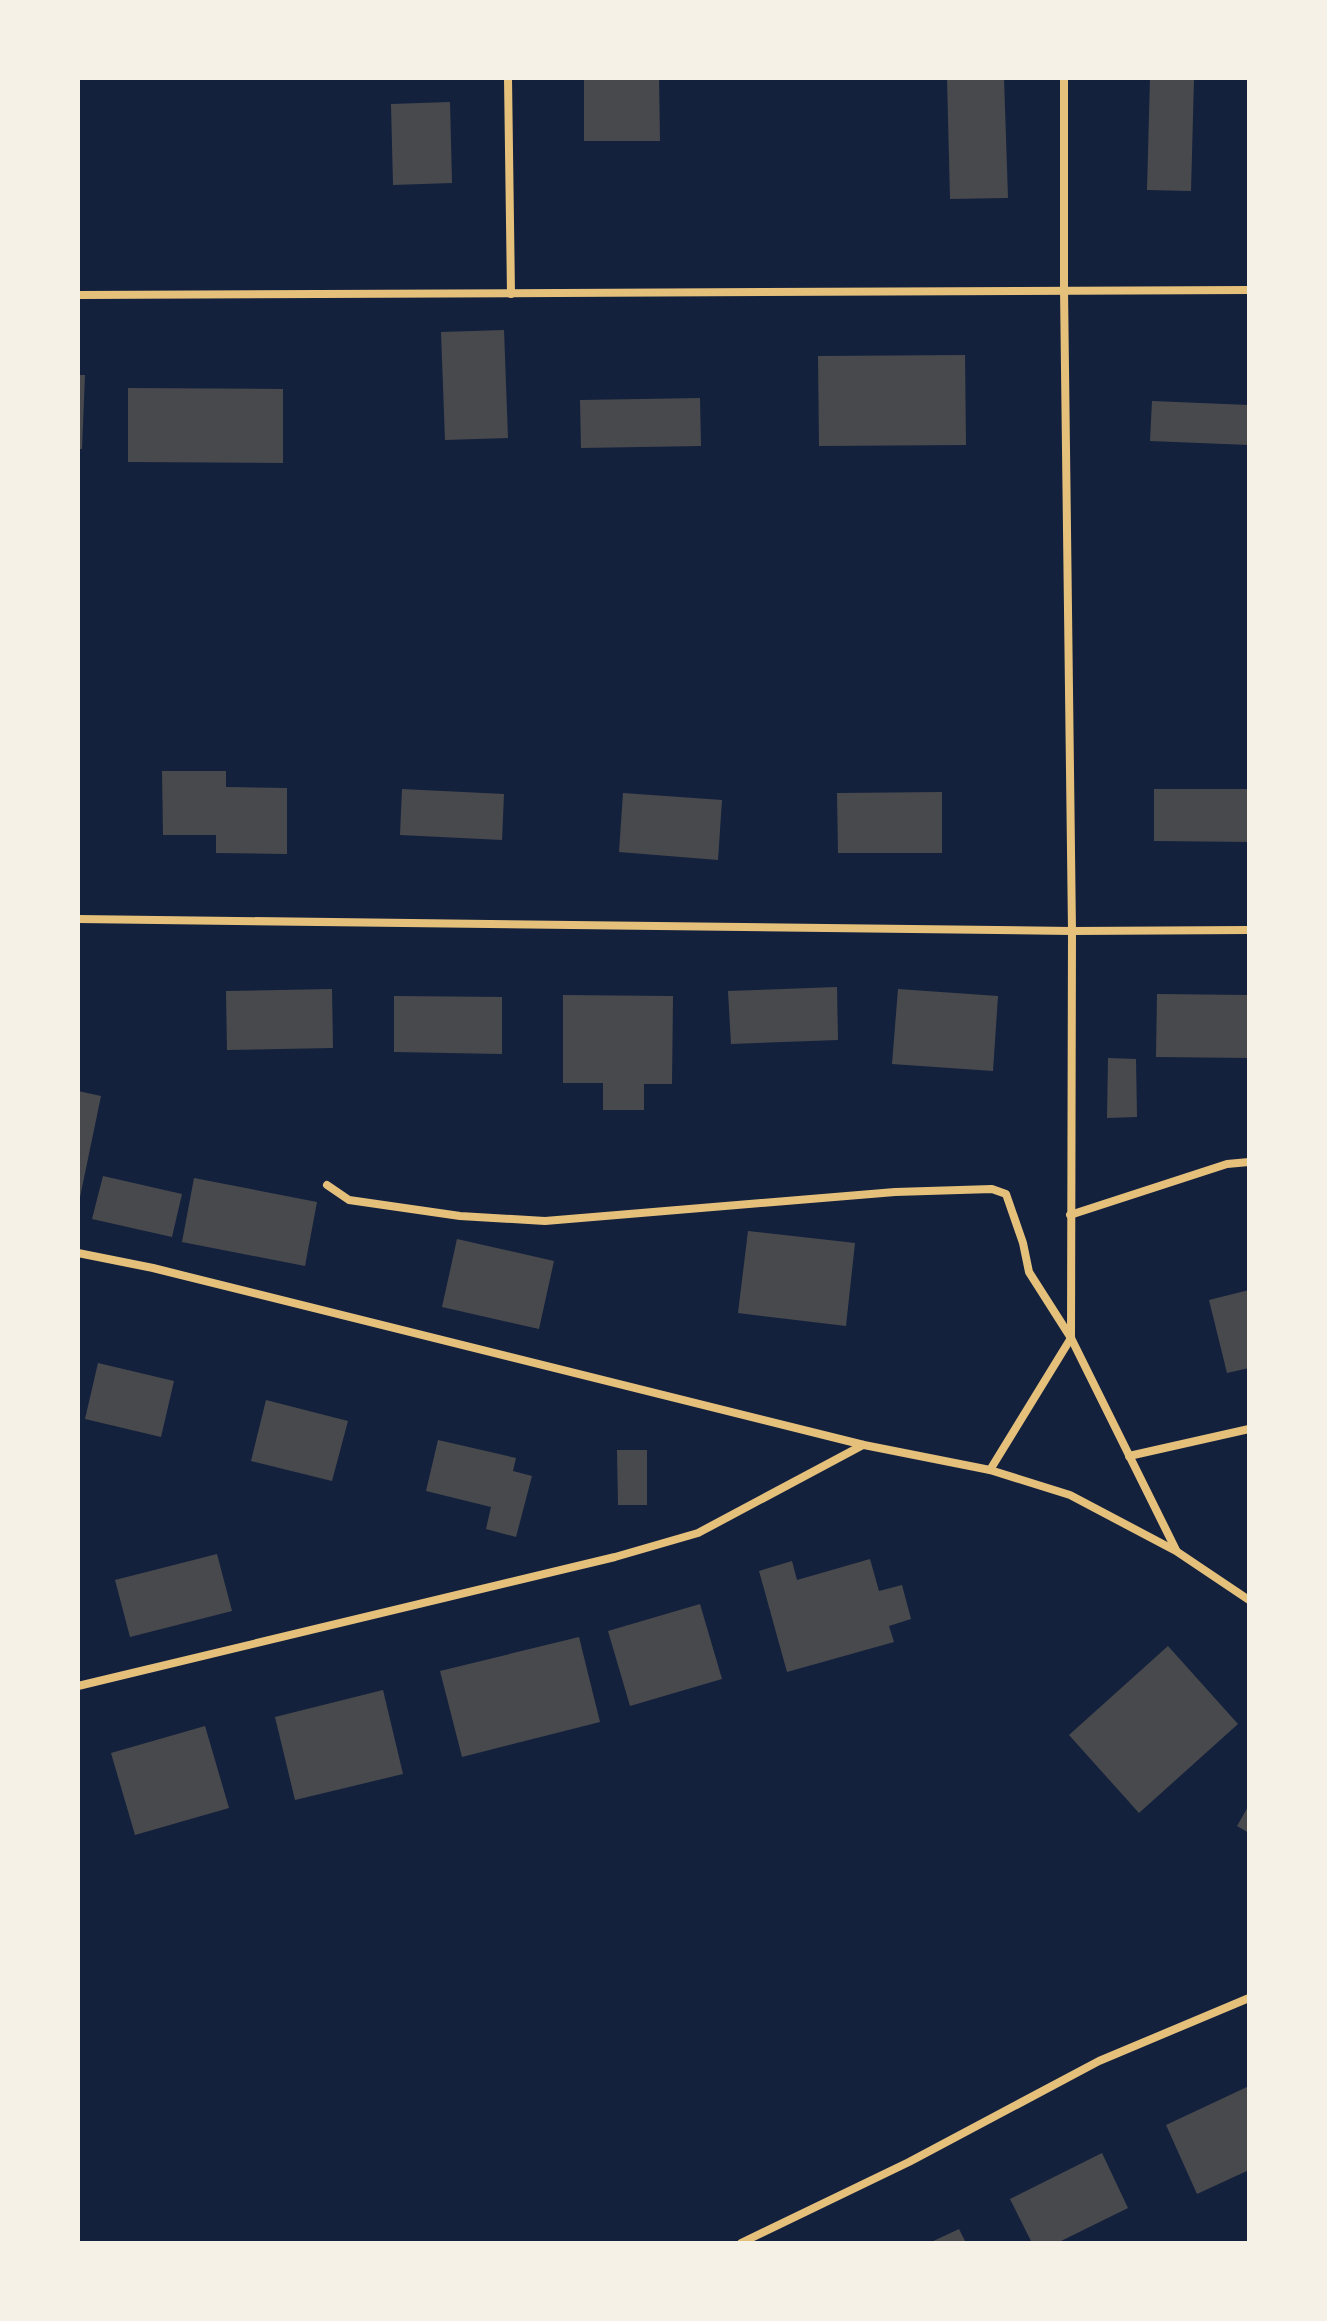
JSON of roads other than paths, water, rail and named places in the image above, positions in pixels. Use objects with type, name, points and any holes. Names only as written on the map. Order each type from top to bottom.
[{"type":"street","points":[[508,78],[511,294]]},
{"type":"street","points":[[990,1470],[1071,1338],[1072,931],[1064,78]]},
{"type":"street","points":[[78,295],[1249,290]]},
{"type":"street","points":[[78,919],[1072,931],[1249,930]]},
{"type":"street","points":[[1070,1215],[1227,1164],[1249,1162]]},
{"type":"street","points":[[327,1185],[349,1200],[460,1216],[545,1221],[895,1192],[992,1189],[1006,1194],[1023,1243],[1029,1272],[1071,1338],[1176,1551]]},
{"type":"street","points":[[78,1253],[153,1268],[864,1445],[990,1470],[1070,1495],[1176,1551],[1249,1600]]},
{"type":"street","points":[[1129,1456],[1249,1429]]},
{"type":"street","points":[[78,1686],[615,1557],[698,1533],[864,1445]]},
{"type":"street","points":[[741,2243],[909,2162],[1099,2061],[1249,1998]]}]
